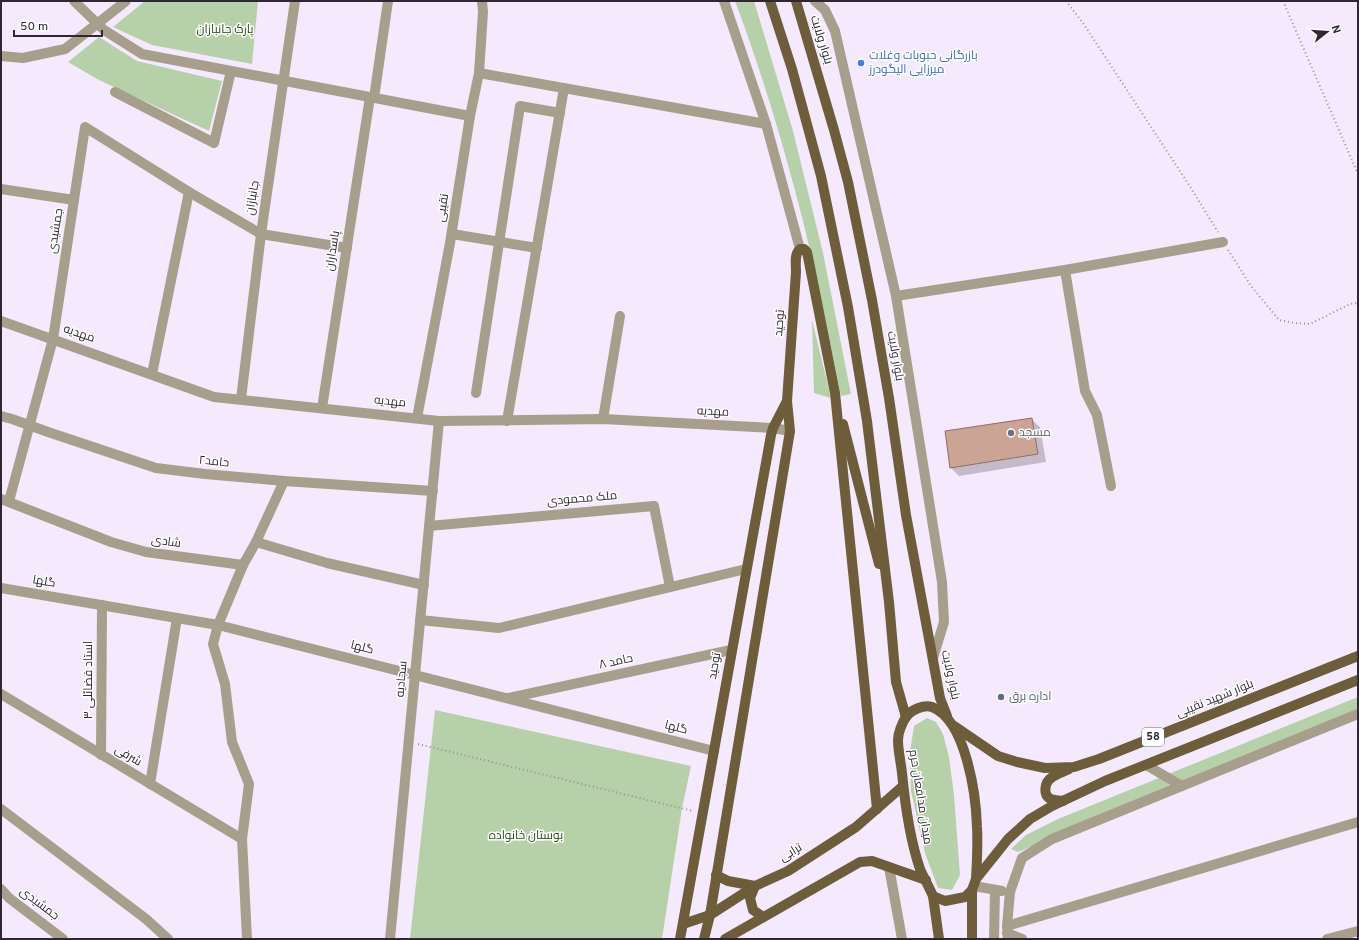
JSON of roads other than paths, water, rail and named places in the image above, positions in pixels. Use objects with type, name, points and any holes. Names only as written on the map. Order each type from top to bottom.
[{"type":"main road","points":[[770,1],[792,70],[821,176],[846,299],[867,421],[889,602],[896,682],[906,717],[912,711],[930,706],[940,710],[950,721],[958,734],[964,749],[968,766],[977,826],[972,939]]},
{"type":"main road","name":"بلوار ولایت","points":[[796,1],[848,182],[872,300],[889,398],[906,515],[940,698],[950,721]]},
{"type":"main road","points":[[800,249],[807,252],[834,393],[889,602]]},
{"type":"main road","name":"توحید","points":[[704,939],[710,915],[790,431],[787,401],[796,256],[800,249]]},
{"type":"main road","points":[[834,393],[877,809]]},
{"type":"main road","name":"توحید","points":[[680,939],[731,650],[773,428],[787,401]]},
{"type":"main road","name":"بلوار شهید نقیبی","points":[[950,721],[998,756],[1016,762],[1045,768],[1074,767],[1099,759],[1358,656]]},
{"type":"main road","name":"58","points":[[974,885],[1008,839],[1030,819],[1083,791],[1358,680]]},
{"type":"main road","name":"میدان مدافعان حرم","points":[[906,717],[902,724],[898,739],[903,786],[911,832],[920,869],[934,896]]},
{"type":"main road","points":[[1064,801],[1051,800],[1048,798],[1046,785],[1050,778],[1074,767]]},
{"type":"main road","name":"ترابی","points":[[683,924],[710,915],[755,886],[788,871],[856,827],[903,786]]},
{"type":"main road","points":[[725,939],[860,862],[872,861],[926,880]]},
{"type":"main road","points":[[716,875],[728,881],[755,886],[750,898],[751,904],[753,910],[763,917]]},
{"type":"main road","points":[[934,896],[945,901],[955,899],[965,896],[974,885]]},
{"type":"main road","points":[[934,896],[939,939]]},
{"type":"street","points":[[74,1],[97,24],[142,54],[470,116]]},
{"type":"street","points":[[1,56],[22,58],[65,50],[126,1]]},
{"type":"street","name":"جانبازان","points":[[241,399],[261,234],[295,1]]},
{"type":"street","name":"پاسداران","points":[[322,408],[388,1]]},
{"type":"street","name":"نقیبی","points":[[417,418],[452,234],[470,116],[480,74],[483,12],[482,1]]},
{"type":"street","points":[[724,1],[766,124],[800,249]]},
{"type":"street","points":[[815,1],[825,10],[835,31],[896,296],[942,582],[944,622],[933,658]]},
{"type":"street","points":[[115,92],[214,143],[231,71]]},
{"type":"street","points":[[480,74],[766,124]]},
{"type":"street","points":[[507,420],[564,88]]},
{"type":"street","points":[[476,393],[520,106],[560,113]]},
{"type":"street","name":"جمشیدی","points":[[5,500],[30,426],[53,339],[85,127],[189,192]]},
{"type":"street","points":[[1,189],[74,200]]},
{"type":"street","points":[[152,374],[189,192],[261,234],[347,248]]},
{"type":"street","points":[[452,234],[537,248]]},
{"type":"street","points":[[896,296],[1065,270],[1223,242]]},
{"type":"street","points":[[1065,270],[1085,391],[1097,415],[1111,486]]},
{"type":"street","points":[[603,418],[620,316]]},
{"type":"street","name":"مهدیه","points":[[1,321],[214,397],[439,421],[603,418],[773,428],[790,431]]},
{"type":"street","name":"حامد۲","points":[[1,416],[12,418],[30,426],[156,468],[284,481],[433,491]]},
{"type":"street","name":"سجادیه","points":[[390,939],[439,421]]},
{"type":"street","points":[[247,939],[242,839],[249,784],[232,742],[225,684],[213,644],[218,625],[243,566],[256,542],[284,481]]},
{"type":"street","name":"شادی","points":[[5,500],[111,542],[146,552],[243,566]]},
{"type":"street","name":"ملک محمودی","points":[[429,526],[654,506],[670,587]]},
{"type":"street","points":[[256,542],[327,563],[424,585]]},
{"type":"street","points":[[420,620],[499,628],[746,569]]},
{"type":"street","name":"گلها","points":[[1,588],[218,625],[714,751]]},
{"type":"street","name":"استاد فضائلی ۳","points":[[102,605],[102,755]]},
{"type":"street","points":[[150,784],[177,618]]},
{"type":"street","name":"حامد ۸","points":[[506,698],[731,650]]},
{"type":"street","name":"شرفی","points":[[1,694],[242,839]]},
{"type":"street","points":[[1007,933],[1010,892],[1022,858],[1052,839],[1358,714]]},
{"type":"street","points":[[1146,765],[1182,786]]},
{"type":"street","points":[[1,809],[146,919],[168,939]]},
{"type":"street","points":[[1007,933],[1358,822]]},
{"type":"street","points":[[889,867],[902,939]]},
{"type":"street","points":[[974,885],[1010,892]]},
{"type":"street","name":"جمشیدی","points":[[1,889],[9,898],[63,939]]},
{"type":"street","points":[[994,939],[995,890]]},
{"type":"street","points":[[1327,939],[1358,931]]},
{"type":"street","points":[[1007,933],[1022,939]]},
{"type":"place","name":"بازرگانی حبوبات وغلات میرزایی الیگودرز","points":[[861,63]]},
{"type":"place","name":"مسجد","points":[[1011,433]]},
{"type":"place","name":"اداره برق","points":[[1001,697]]},
{"type":"park label","name":"پارک جانبازان","points":[[225,30]]},
{"type":"park label","name":"بوستان خانواده","points":[[526,836]]}]
